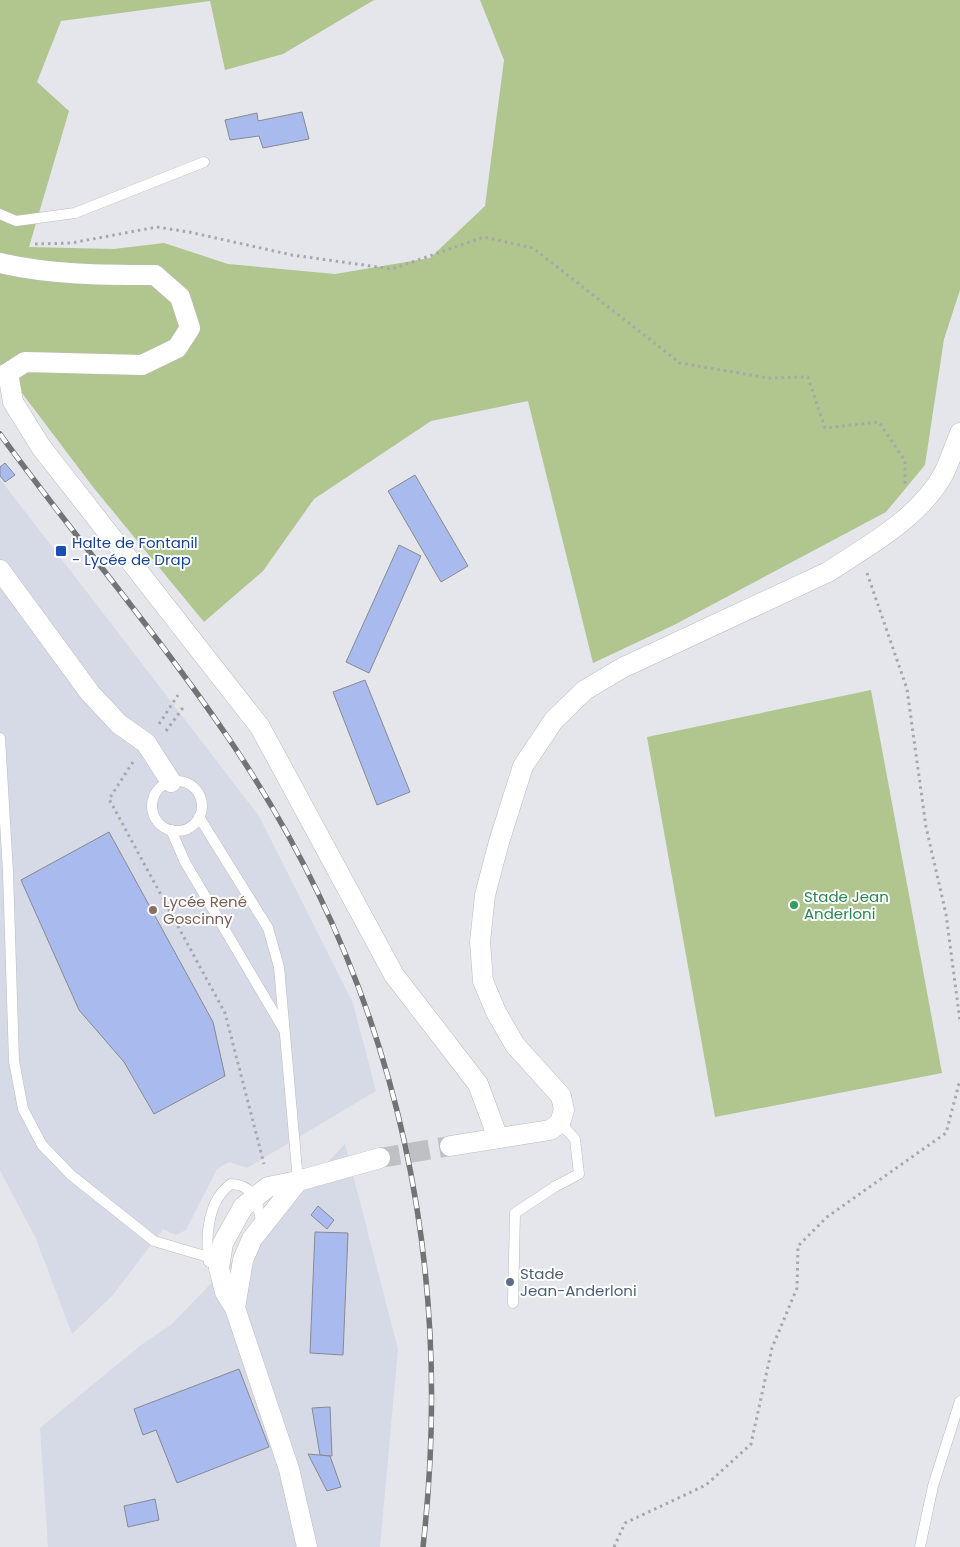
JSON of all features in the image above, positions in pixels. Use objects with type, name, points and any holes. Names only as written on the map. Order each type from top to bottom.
[{"type":"street","points":[[0,263],[30,270],[114,275],[155,275],[180,297],[190,328],[177,348],[142,365],[25,362],[8,373],[13,402],[41,447],[260,727],[394,976],[478,1084],[498,1138]]},
{"type":"street","points":[[450,1146],[550,1130],[560,1123],[564,1110],[561,1096],[514,1045],[496,1012],[483,981],[480,942],[485,895],[498,842],[524,766],[554,720],[585,690],[622,668],[828,572],[859,552],[912,513],[943,474],[960,434]]},
{"type":"street","points":[[0,570],[90,692],[120,724],[146,743],[170,782]]},
{"type":"street","points":[[307,1547],[288,1469],[235,1308],[225,1292],[219,1268],[223,1243],[232,1222],[243,1207],[268,1186],[298,1181],[380,1158]]},
{"type":"street","points":[[235,1308],[243,1260],[252,1239],[298,1181]]},
{"type":"lane","points":[[0,214],[16,221],[75,213],[204,162]]},
{"type":"lane","points":[[0,738],[8,872],[14,1061],[23,1108],[42,1145],[86,1187],[154,1241],[208,1257]]},
{"type":"lane","points":[[170,782],[186,783],[198,793],[202,809],[199,817],[188,828],[172,830],[158,822],[152,806],[157,791],[170,782]]},
{"type":"lane","points":[[199,817],[268,928],[278,967],[286,1033],[298,1181]]},
{"type":"lane","points":[[172,830],[185,862],[286,1033]]},
{"type":"lane","points":[[513,1303],[515,1213],[578,1174],[576,1139],[560,1123]]},
{"type":"lane","points":[[235,1308],[220,1296],[211,1275],[208,1257],[210,1220],[213,1205],[226,1188],[231,1184],[239,1184],[248,1188],[255,1196],[262,1226]]},
{"type":"lane","points":[[920,1547],[933,1486],[960,1402]]},
{"type":"path","points":[[26,245],[71,243],[157,228],[189,232],[292,255],[392,269],[484,237],[533,248],[680,363],[768,378],[808,377],[825,428],[878,422],[905,461],[906,517]]},
{"type":"path","points":[[859,552],[907,689],[926,826],[946,914],[960,1021]]},
{"type":"path","points":[[159,723],[178,695]]},
{"type":"path","points":[[165,732],[185,705]]},
{"type":"path","points":[[146,743],[109,799],[225,1013],[264,1164]]},
{"type":"path","points":[[614,1547],[625,1523],[706,1484],[751,1444],[772,1348],[797,1288],[798,1246],[827,1217],[946,1133],[960,1080]]},
{"type":"shaded area","name":"Lycée René Goscinny","points":[[0,479],[259,816],[353,1003],[376,1091],[247,1168],[229,1162],[217,1169],[186,1230],[176,1235],[163,1229],[113,1295],[72,1334],[36,1239],[0,1170]]},
{"type":"shaded area","points":[[345,1144],[398,1349],[380,1547],[48,1547],[40,1428],[141,1345],[172,1324]]},
{"type":"green space","points":[[0,0],[374,0],[283,54],[225,70],[210,1],[61,21],[37,82],[69,111],[29,247],[114,249],[164,243],[228,264],[335,274],[430,258],[485,206],[504,60],[480,0],[960,0],[960,290],[944,339],[925,465],[886,512],[674,625],[593,663],[528,401],[431,421],[314,499],[263,571],[204,622],[93,487],[0,364]]},
{"type":"green space","name":"Stade Jean Anderloni","points":[[871,690],[942,1073],[715,1117],[647,737]]},
{"type":"building","points":[[302,112],[309,139],[263,148],[259,136],[230,140],[225,120],[257,113],[258,121]]},
{"type":"building","points":[[5,463],[15,475],[5,482],[0,476],[0,467]]},
{"type":"building","points":[[415,475],[468,566],[441,582],[388,491]]},
{"type":"building","points":[[399,545],[421,556],[369,673],[346,662]]},
{"type":"building","points":[[365,680],[410,792],[377,805],[333,692]]},
{"type":"building","points":[[109,832],[213,1022],[225,1076],[154,1114],[124,1062],[79,1010],[21,880]]},
{"type":"building","points":[[318,1206],[334,1220],[327,1229],[311,1215]]},
{"type":"building","points":[[315,1232],[348,1233],[343,1355],[310,1353]]},
{"type":"building","points":[[239,1369],[269,1447],[177,1483],[156,1430],[143,1435],[134,1409]]},
{"type":"building","points":[[330,1407],[332,1456],[320,1455],[312,1408]]},
{"type":"building","points":[[308,1454],[330,1456],[341,1487],[327,1491]]},
{"type":"building","points":[[155,1499],[159,1520],[128,1527],[124,1506]]},
{"type":"tunnel","points":[[380,1158],[450,1146]]},
{"type":"railway","points":[[0,434],[172,659],[227,736],[285,829],[333,925],[371,1023],[400,1123],[420,1226],[430,1331],[431,1438],[423,1547]]},
{"type":"place","name":"Halte de Fontanil - Lycée de Drap","points":[[61,551]]},
{"type":"place","name":"Stade Jean Anderloni","points":[[794,905]]},
{"type":"place","name":"Lycée René Goscinny","points":[[153,910]]},
{"type":"place","name":"Stade Jean-Anderloni","points":[[510,1282]]}]
